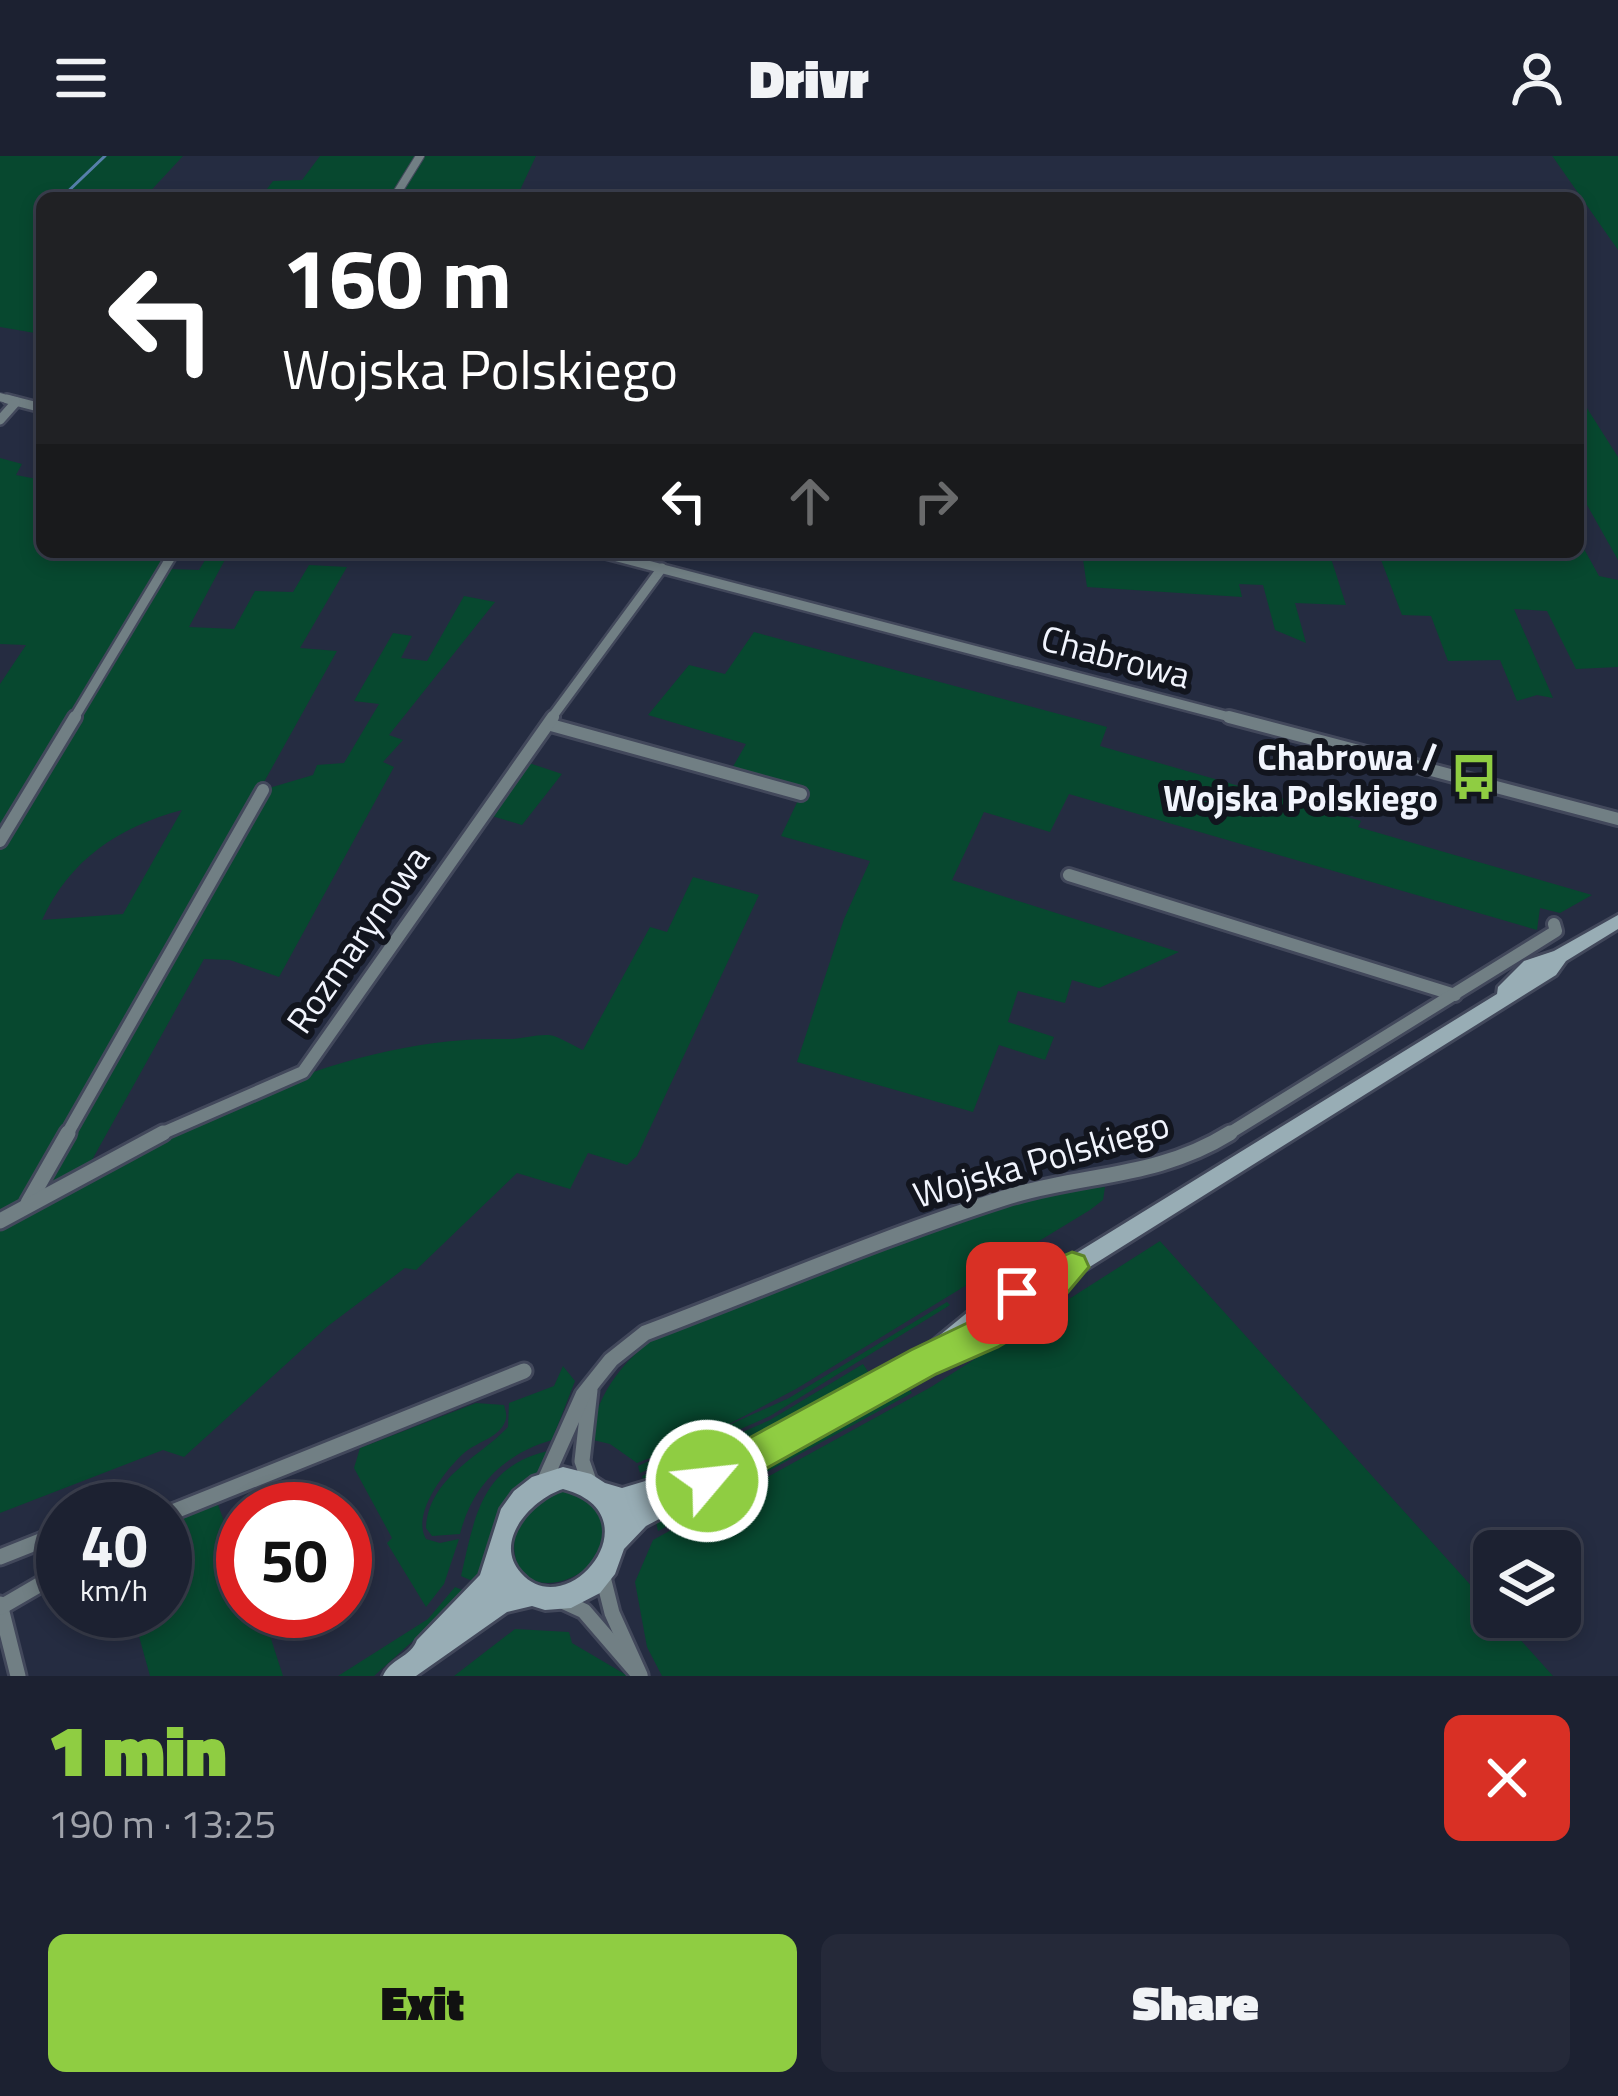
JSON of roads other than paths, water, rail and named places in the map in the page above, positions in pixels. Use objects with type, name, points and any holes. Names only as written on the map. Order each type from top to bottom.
[{"type":"main road","name":"Wojska Polskiego","points":[[616,1541],[628,1523],[1034,1307],[1072,1267],[1550,970],[1560,956],[1618,920]]},
{"type":"main road","name":"Wojska Polskiego","points":[[597,1489],[622,1498],[726,1470]]},
{"type":"main road","points":[[394,1676],[422,1654],[489,1582],[512,1508],[543,1483],[563,1478],[597,1489],[615,1514],[616,1541],[604,1570],[587,1588],[502,1601],[454,1638],[422,1654]]},
{"type":"main road","points":[[500,1544],[511,1578],[544,1597]]},
{"type":"street","points":[[398,192],[420,156]]},
{"type":"street","points":[[0,398],[36,407]]},
{"type":"street","points":[[0,420],[16,402]]},
{"type":"street","points":[[0,841],[170,558]]},
{"type":"street","name":"Chabrowa","points":[[622,558],[1618,819]]},
{"type":"street","name":"Rozmarynowa","points":[[0,1221],[134,1145],[303,1072],[456,849],[662,568]]},
{"type":"street","points":[[551,724],[801,794]]},
{"type":"street","points":[[27,1204],[263,790]]},
{"type":"street","points":[[1069,875],[1455,995]]},
{"type":"street","name":"Wojska Polskiego","points":[[543,1483],[558,1463],[572,1413],[630,1342],[675,1319],[1008,1197],[1133,1174],[1199,1152],[1556,931],[1554,924]]},
{"type":"street","points":[[192,1502],[235,1482],[485,1391],[524,1371]]},
{"type":"street","points":[[590,1389],[582,1461],[597,1489]]},
{"type":"street","points":[[0,1557],[36,1543]]},
{"type":"street","points":[[604,1570],[608,1603],[627,1636],[640,1676]]},
{"type":"street","points":[[18,1676],[0,1606],[36,1586]]},
{"type":"street","points":[[544,1597],[584,1611],[640,1676]]},
{"type":"waterway","points":[[67,192],[105,156]]},
{"type":"place","name":"Chabrowa / Wojska Polskiego","points":[[1474,777]]}]
